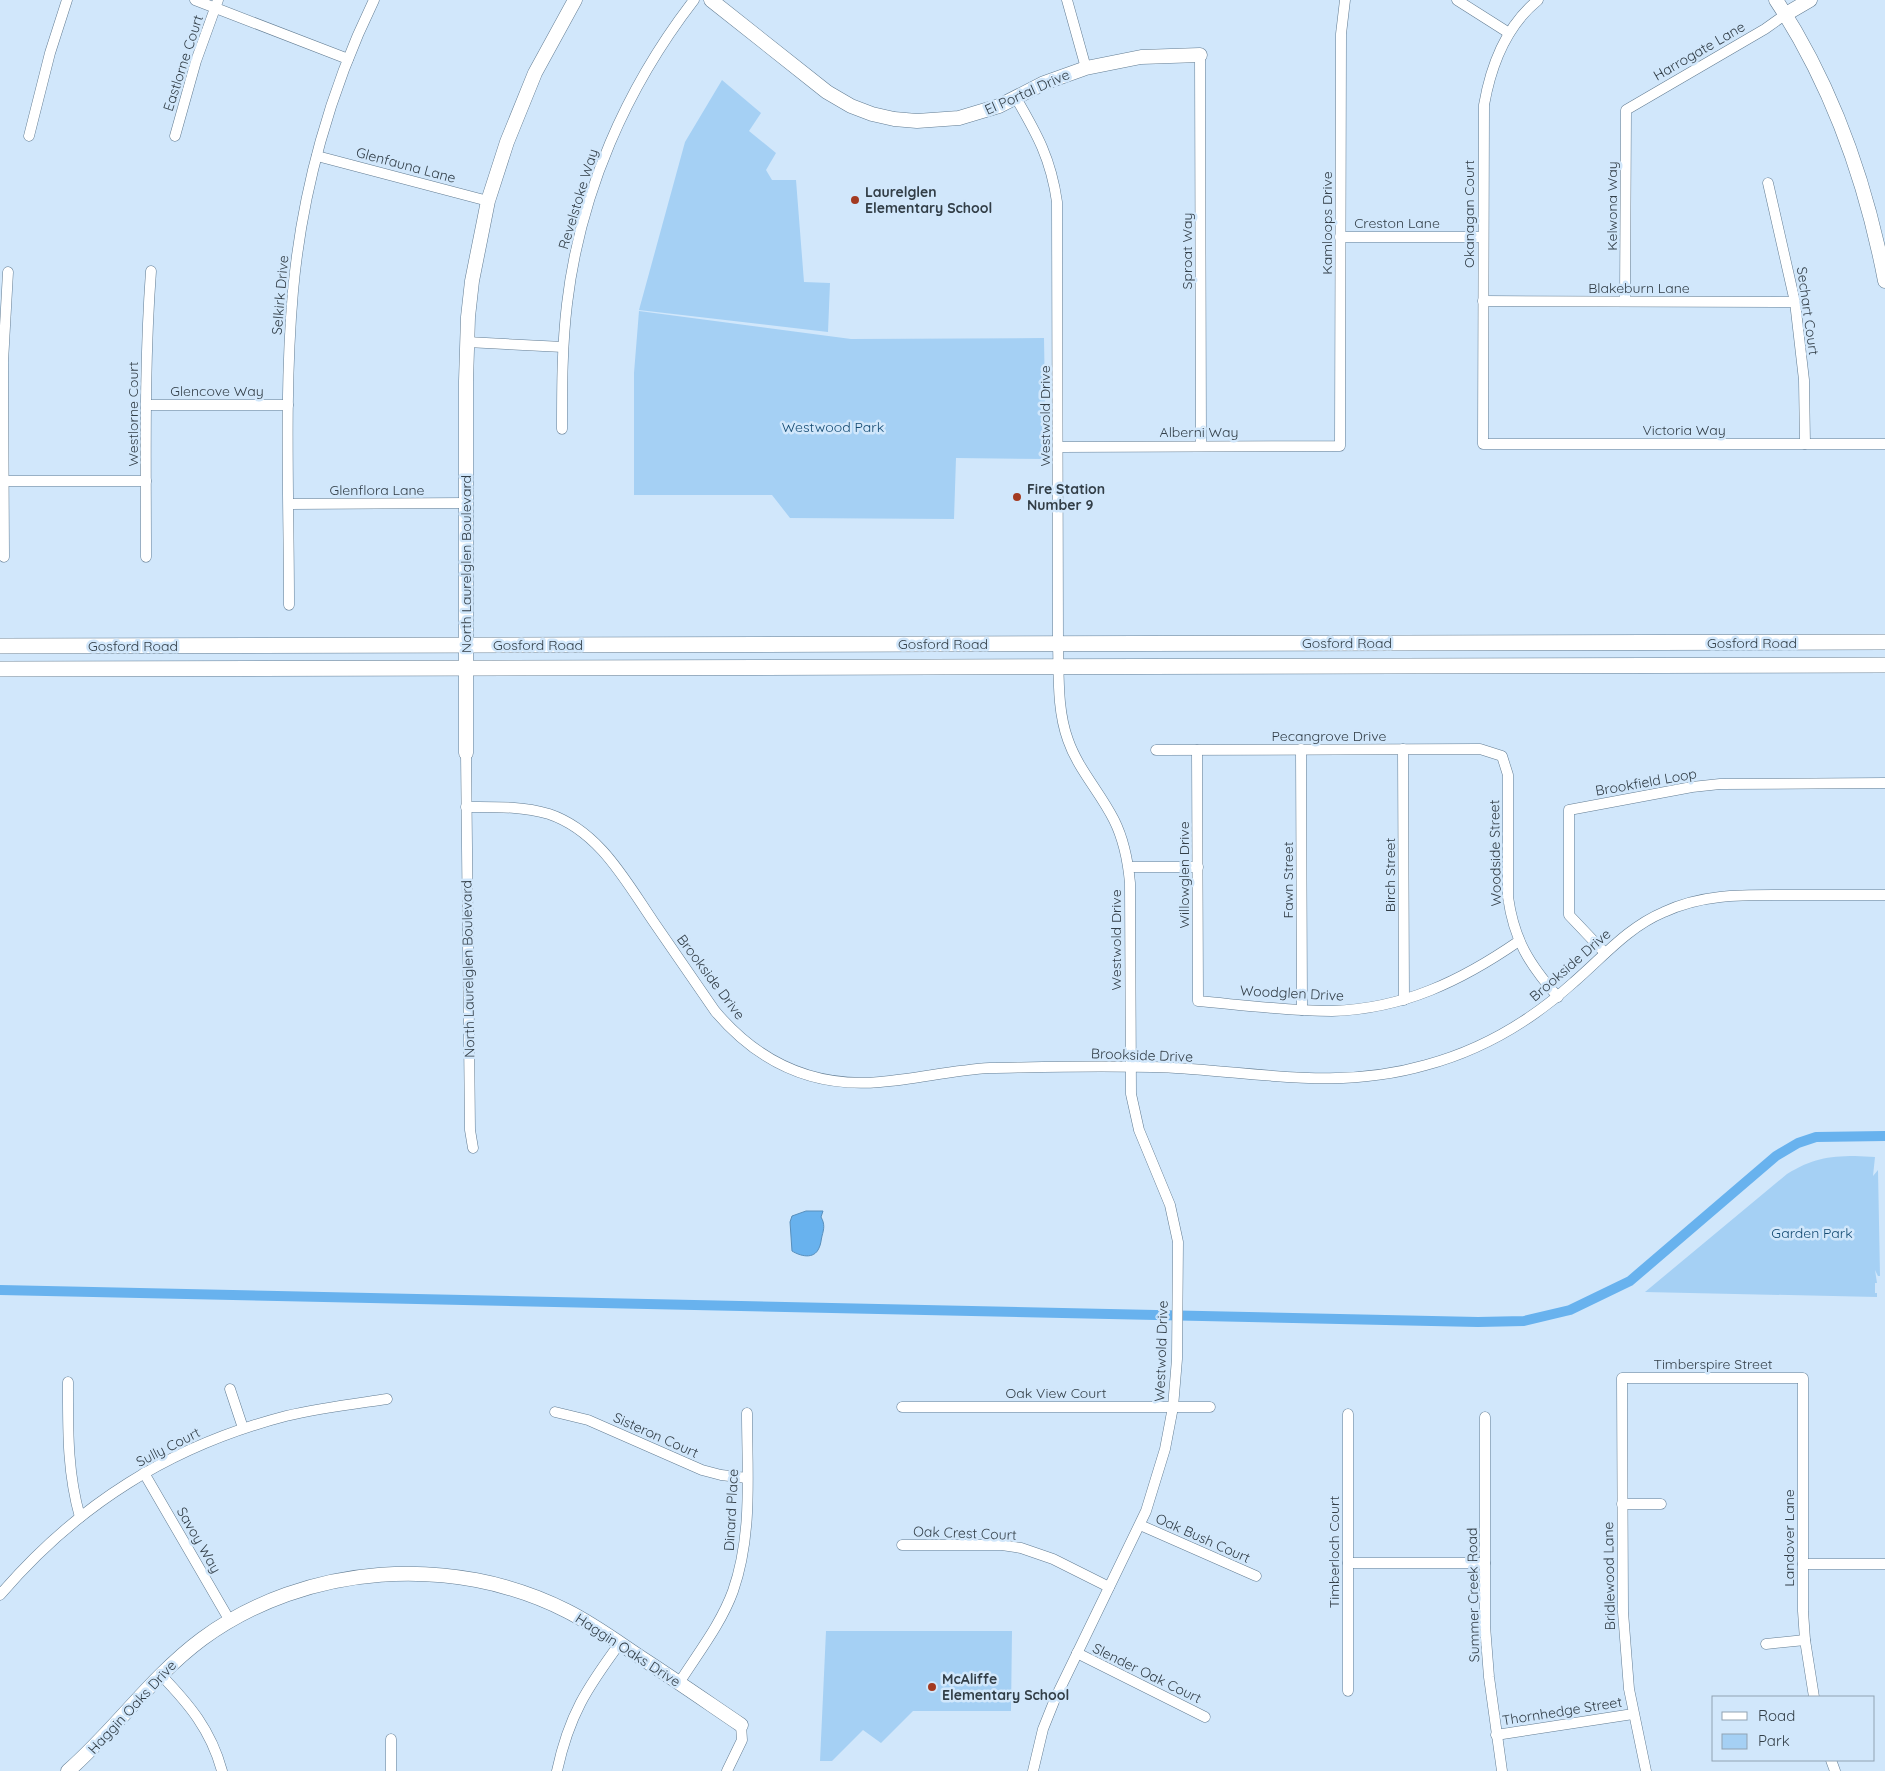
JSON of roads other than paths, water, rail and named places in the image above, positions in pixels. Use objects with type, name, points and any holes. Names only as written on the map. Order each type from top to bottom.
[{"type":"main road","name":"Gosford Road","points":[[0,646],[1885,642]]},
{"type":"main road","name":"Gosford Road","points":[[0,669],[1885,664]]},
{"type":"street","points":[[29,136],[66,0]]},
{"type":"street","points":[[195,0],[217,4],[348,59]]},
{"type":"street","name":"Selkirk Drive","points":[[289,605],[288,405],[293,289],[301,234],[317,156],[348,59],[374,0]]},
{"type":"street","name":"North Laurelglen Boulevard","points":[[473,1148],[470,1130],[465,645],[467,342],[472,280],[488,201],[507,142],[535,73],[575,0]]},
{"type":"street","name":"Revelstoke Way","points":[[562,429],[563,347],[571,273],[584,216],[599,169],[621,117],[662,44],[694,0]]},
{"type":"street","name":"El Portal Drive","points":[[711,0],[818,87],[851,106],[872,114],[917,121],[940,121],[978,114],[1016,98],[1044,83],[1086,68],[1141,57],[1200,55]]},
{"type":"street","points":[[1067,0],[1086,68]]},
{"type":"street","name":"Kamloops Drive","points":[[1340,446],[1341,34],[1346,0]]},
{"type":"street","points":[[1458,0],[1509,34]]},
{"type":"street","name":"Okanagan Court","points":[[1483,444],[1484,105],[1493,66],[1509,34],[1521,17],[1538,0]]},
{"type":"street","points":[[1776,0],[1786,14],[1824,87],[1854,162],[1875,233],[1885,281]]},
{"type":"street","points":[[1786,14],[1810,0]]},
{"type":"street","name":"Eastlorne Court","points":[[175,136],[196,61],[217,4]]},
{"type":"street","name":"Harrogate Lane","points":[[1626,110],[1786,14]]},
{"type":"street","name":"Sproat Way","points":[[1200,55],[1201,446]]},
{"type":"street","name":"Westwold Drive","points":[[1016,98],[1040,141],[1048,160],[1057,202],[1058,644],[1062,722],[1074,755],[1113,818],[1121,836],[1128,867],[1131,1094],[1134,1113],[1170,1205],[1175,1221],[1178,1242],[1177,1359],[1173,1407],[1165,1450],[1140,1526],[1055,1699],[1046,1721],[1033,1771]]},
{"type":"street","name":"Kelwona Way","points":[[1625,301],[1626,110]]},
{"type":"street","name":"Glenfauna Lane","points":[[317,156],[488,201]]},
{"type":"street","name":"Sechart Court","points":[[1768,183],[1795,302],[1804,380],[1804,444]]},
{"type":"street","name":"Creston Lane","points":[[1340,237],[1483,237]]},
{"type":"street","name":"Westlorne Court","points":[[146,557],[147,328],[151,271]]},
{"type":"street","points":[[4,557],[2,481],[3,362],[8,272]]},
{"type":"street","name":"Blakeburn Lane","points":[[1483,301],[1795,302]]},
{"type":"street","points":[[467,342],[563,347]]},
{"type":"street","name":"Glencove Way","points":[[146,405],[288,405]]},
{"type":"street","name":"Victoria Way","points":[[1483,444],[1885,444]]},
{"type":"street","name":"Alberni Way","points":[[1059,446],[1340,446]]},
{"type":"street","points":[[2,481],[146,481]]},
{"type":"street","name":"Glenflora Lane","points":[[289,504],[466,503]]},
{"type":"street","name":"Birch Street","points":[[1403,749],[1404,1000]]},
{"type":"street","name":"Pecangrove Drive","points":[[1156,750],[1480,749],[1502,756]]},
{"type":"street","name":"Willowglen Drive","points":[[1197,750],[1198,1001]]},
{"type":"street","name":"Fawn Street","points":[[1301,750],[1302,1010]]},
{"type":"street","name":"Woodside Street","points":[[1502,756],[1508,775],[1508,896],[1510,913],[1519,941],[1536,972],[1558,996]]},
{"type":"street","name":"Brookfield Loop","points":[[1605,953],[1569,915],[1569,810],[1692,787],[1720,784],[1885,784]]},
{"type":"street","name":"Brookside Drive","points":[[466,806],[510,807],[549,814],[585,834],[612,862],[715,1011],[728,1026],[760,1052],[797,1072],[833,1081],[863,1083],[882,1082],[962,1069],[990,1068],[1130,1067],[1307,1079],[1365,1078],[1397,1073],[1428,1065],[1488,1042],[1516,1026],[1558,996],[1625,936],[1663,912],[1706,898],[1741,895],[1885,895]]},
{"type":"street","points":[[1128,867],[1198,867]]},
{"type":"street","name":"Woodglen Drive","points":[[1198,1001],[1302,1010],[1332,1011],[1358,1009],[1404,1000],[1452,982],[1480,968],[1519,941]]},
{"type":"street","name":"Timberspire Street","points":[[1622,1378],[1803,1378]]},
{"type":"street","name":"Bridlewood Lane","points":[[1622,1378],[1623,1612],[1625,1650],[1633,1714],[1646,1771]]},
{"type":"street","name":"Landover Lane","points":[[1803,1378],[1805,1640],[1814,1696]]},
{"type":"street","points":[[68,1382],[70,1474],[80,1517]]},
{"type":"street","points":[[230,1388],[243,1428]]},
{"type":"street","name":"Sully Court","points":[[0,1595],[45,1547],[80,1517],[144,1473],[192,1449],[243,1428],[296,1414],[387,1399]]},
{"type":"street","name":"Oak View Court","points":[[902,1407],[1210,1407]]},
{"type":"street","name":"Sisteron Court","points":[[556,1412],[588,1420],[702,1470],[721,1475],[747,1478]]},
{"type":"street","name":"Dinard Place","points":[[679,1683],[711,1634],[732,1591],[744,1545],[747,1525],[747,1412]]},
{"type":"street","name":"Timberloch Court","points":[[1348,1414],[1348,1691]]},
{"type":"street","name":"Summer Creek Road","points":[[1485,1417],[1485,1626],[1489,1677],[1502,1771]]},
{"type":"street","name":"Savoy Way","points":[[144,1473],[230,1621]]},
{"type":"street","points":[[1622,1504],[1661,1504]]},
{"type":"street","name":"Oak Bush Court","points":[[1140,1526],[1256,1576]]},
{"type":"street","name":"Oak Crest Court","points":[[902,1545],[1002,1545],[1021,1548],[1053,1560],[1109,1588]]},
{"type":"street","points":[[1348,1563],[1485,1564]]},
{"type":"street","points":[[1803,1564],[1885,1564]]},
{"type":"street","name":"Haggin Oaks Drive","points":[[68,1771],[108,1733],[160,1674],[204,1638],[258,1606],[310,1587],[366,1576],[422,1574],[478,1580],[538,1598],[587,1622],[741,1725]]},
{"type":"street","points":[[1766,1644],[1805,1640]]},
{"type":"street","points":[[557,1771],[562,1748],[579,1703],[591,1682],[620,1643]]},
{"type":"street","name":"Slender Oak Court","points":[[1077,1653],[1205,1717]]},
{"type":"street","points":[[160,1674],[186,1701],[199,1718],[209,1736],[222,1771]]},
{"type":"street","name":"Thornhedge Street","points":[[1496,1734],[1633,1714]]},
{"type":"street","points":[[727,1771],[742,1740],[741,1725]]},
{"type":"street","points":[[391,1739],[391,1771]]},
{"type":"waterway","points":[[0,1290],[1478,1322],[1524,1321],[1570,1310],[1630,1281],[1776,1156],[1798,1143],[1816,1137],[1885,1136]]},
{"type":"place","name":"Laurelglen Elementary School","points":[[855,200]]},
{"type":"place","name":"Fire Station Number 9","points":[[1017,497]]},
{"type":"place","name":"McAliffe Elementary School","points":[[932,1687]]},
{"type":"park label","name":"Westwood Park","points":[[833,427]]},
{"type":"park label","name":"Garden Park","points":[[1812,1233]]}]
